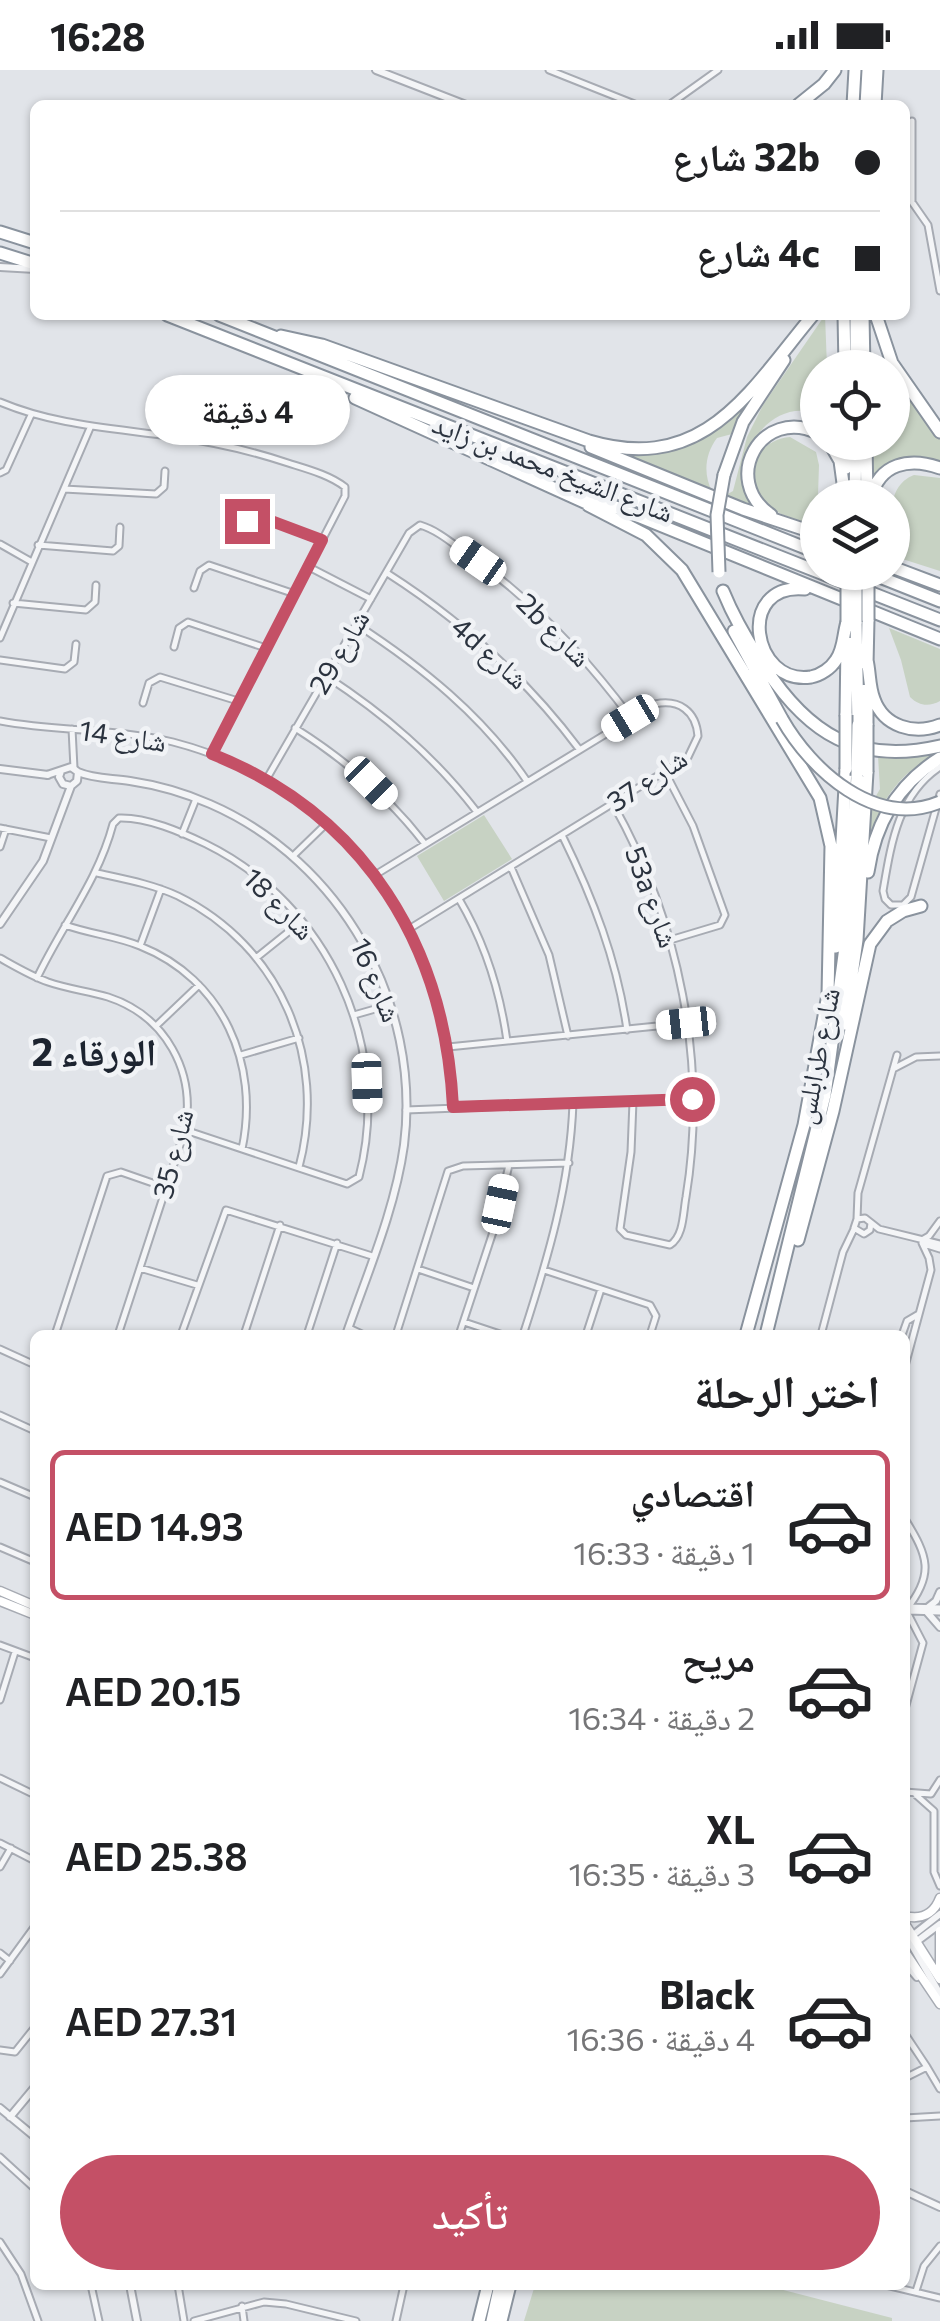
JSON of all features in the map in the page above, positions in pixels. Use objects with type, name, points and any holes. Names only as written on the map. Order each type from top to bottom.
[{"type":"highway","points":[[804,100],[834,70]]},
{"type":"highway","points":[[853,100],[855,70]]},
{"type":"highway","points":[[866,100],[868,70]]},
{"type":"highway","points":[[875,100],[877,70]]},
{"type":"highway","points":[[0,232],[30,241]]},
{"type":"highway","points":[[0,253],[30,265]]},
{"type":"highway","name":"شارع الشيخ محمد بن زايد","points":[[179,320],[940,620]]},
{"type":"highway","name":"شارع الشيخ محمد بن زايد","points":[[231,320],[800,546]]},
{"type":"highway","points":[[270,337],[313,342],[619,448],[659,448],[708,431],[729,414],[810,320]]},
{"type":"highway","points":[[780,717],[736,636],[719,572],[716,529],[724,475],[743,422],[811,320]]},
{"type":"highway","points":[[844,320],[845,350]]},
{"type":"highway","points":[[856,320],[856,350]]},
{"type":"highway","points":[[864,320],[864,350]]},
{"type":"highway","points":[[877,320],[886,352],[940,430]]},
{"type":"highway","points":[[337,384],[374,408],[648,530],[680,555],[696,577],[728,635],[812,763],[838,786],[879,803],[925,807],[940,801]]},
{"type":"highway","points":[[514,414],[800,529]]},
{"type":"highway","points":[[800,428],[774,432],[756,448],[748,470],[752,494],[763,509],[800,527]]},
{"type":"highway","points":[[878,480],[900,464],[921,462],[940,468]]},
{"type":"highway","points":[[502,466],[562,486],[940,638]]},
{"type":"highway","points":[[588,505],[656,543],[682,570],[820,798],[831,846],[828,995]]},
{"type":"highway","points":[[728,517],[750,518],[800,531]]},
{"type":"highway","points":[[910,569],[940,580]]},
{"type":"highway","points":[[910,570],[940,580]]},
{"type":"highway","points":[[825,593],[794,588],[770,600],[762,610],[760,642],[782,670],[795,676],[820,674],[839,656],[857,621]]},
{"type":"highway","points":[[910,589],[940,601]]},
{"type":"highway","points":[[850,590],[874,699],[885,716],[910,729],[940,725]]},
{"type":"highway","points":[[856,590],[862,725]]},
{"type":"highway","points":[[856,772],[846,715],[863,590]]},
{"type":"highway","points":[[723,591],[767,672],[794,708],[816,728],[840,741],[874,750],[904,752],[940,746]]},
{"type":"highway","points":[[857,940],[856,772],[867,660]]},
{"type":"highway","points":[[825,1095],[844,1028],[870,858],[881,822],[905,786],[940,758]]},
{"type":"highway","name":"شارع طرابلس","points":[[747,1330],[799,1144],[828,995],[856,772]]},
{"type":"highway","name":"شارع طرابلس","points":[[767,1330],[825,1095],[846,940],[856,772]]},
{"type":"highway","points":[[779,1290],[822,1155],[870,944],[887,921],[921,906]]},
{"type":"highway","points":[[479,2321],[487,2290]]},
{"type":"highway","points":[[492,2321],[499,2290]]},
{"type":"highway","points":[[501,2321],[509,2290]]},
{"type":"main road","points":[[0,1591],[30,1604]]},
{"type":"main road","points":[[0,1601],[30,1614]]},
{"type":"main road","points":[[910,1917],[929,1914],[940,1898]]},
{"type":"main road","points":[[940,1927],[940,1968]]},
{"type":"main road","points":[[911,1939],[940,1979]]},
{"type":"main road","points":[[910,1959],[940,2004]]},
{"type":"street","points":[[376,70],[453,100]]},
{"type":"street","points":[[549,70],[626,100]]},
{"type":"street","points":[[676,100],[718,70]]},
{"type":"street","points":[[912,122],[912,202],[928,226],[940,290]]},
{"type":"street","points":[[0,266],[30,267]]},
{"type":"street","points":[[0,402],[90,428],[179,437],[240,450],[344,484],[346,490],[309,567],[212,754]]},
{"type":"street","points":[[2,472],[31,414]]},
{"type":"street","points":[[0,638],[90,428]]},
{"type":"street","points":[[64,489],[156,494],[164,487],[165,471]]},
{"type":"street","points":[[240,539],[247,521],[258,516],[322,540]]},
{"type":"street","name":"شارع 29","points":[[266,780],[416,526]]},
{"type":"street","name":"2b شارع","points":[[416,526],[424,526],[458,548],[530,603],[577,650],[631,718]]},
{"type":"street","points":[[38,545],[113,551],[120,543],[120,528]]},
{"type":"street","points":[[0,544],[30,562]]},
{"type":"street","points":[[194,588],[200,571],[209,566],[294,594]]},
{"type":"street","points":[[309,567],[370,599]]},
{"type":"street","name":"4d شارع","points":[[387,573],[445,612],[496,654],[534,693],[578,749]]},
{"type":"street","points":[[13,603],[86,610],[95,602],[96,585]]},
{"type":"street","points":[[174,647],[179,628],[188,622],[266,648]]},
{"type":"street","points":[[356,624],[445,689],[484,728],[527,781]]},
{"type":"street","points":[[0,660],[64,670],[74,662],[76,644]]},
{"type":"street","points":[[326,676],[409,736],[477,812]]},
{"type":"street","points":[[143,703],[149,683],[160,677],[238,701]]},
{"type":"street","name":"شارع 37","points":[[374,875],[662,702],[678,704],[691,714],[698,728],[696,744],[688,757],[409,930]]},
{"type":"street","name":"شارع 14","points":[[0,721],[144,736],[212,754],[266,780],[325,823],[374,875],[409,930],[436,992],[448,1047],[453,1107]]},
{"type":"street","points":[[295,728],[371,783],[425,844]]},
{"type":"street","points":[[0,924],[37,872],[53,840],[64,800],[73,729]]},
{"type":"street","points":[[940,767],[916,788],[902,812],[884,888],[889,904],[900,906],[910,900],[940,801]]},
{"type":"street","name":"شارع 16","points":[[0,769],[144,783],[195,798],[246,823],[294,858],[350,921],[390,1003],[402,1050],[406,1108],[397,1181],[348,1330]]},
{"type":"street","points":[[665,772],[699,840],[725,915],[720,925],[670,940]]},
{"type":"street","points":[[182,834],[195,798]]},
{"type":"street","name":"53a شارع","points":[[613,804],[646,870],[670,940],[686,1023],[692,1099],[689,1174],[680,1231],[677,1240],[665,1246],[626,1235],[620,1228],[631,1152],[633,1101]]},
{"type":"street","name":"شارع 18","points":[[97,873],[116,821],[124,818],[182,834],[217,849],[275,891],[333,965],[354,1015],[364,1060],[367,1130],[358,1177],[352,1183],[299,1168]]},
{"type":"street","points":[[294,858],[325,823]]},
{"type":"street","points":[[0,847],[3,829],[53,840]]},
{"type":"street","points":[[562,835],[610,947],[627,1030]]},
{"type":"street","points":[[511,866],[549,955],[568,1036]]},
{"type":"street","points":[[37,978],[64,924],[97,873],[161,889],[220,923],[256,958],[282,996],[299,1038],[307,1074],[308,1112],[299,1168],[185,1130]]},
{"type":"street","points":[[140,946],[161,889]]},
{"type":"street","points":[[459,899],[488,958],[507,1042]]},
{"type":"street","points":[[256,958],[302,921]]},
{"type":"street","points":[[64,924],[140,946],[173,963],[199,985],[221,1012],[241,1055],[248,1104],[242,1149]]},
{"type":"street","name":"شارع 35","points":[[0,958],[37,978],[120,1002],[156,1026],[177,1055],[185,1078],[185,1130],[120,1330]]},
{"type":"street","points":[[156,1026],[199,985]]},
{"type":"street","points":[[354,1015],[390,1003]]},
{"type":"street","points":[[448,1047],[686,1023]]},
{"type":"street","points":[[241,1055],[299,1038]]},
{"type":"street","points":[[822,1330],[844,1248],[857,1219],[858,1193],[897,1055]]},
{"type":"street","points":[[893,1069],[922,1056],[940,1056]]},
{"type":"street","points":[[406,1108],[692,1099]]},
{"type":"street","points":[[525,1330],[559,1220],[569,1163],[572,1103]]},
{"type":"street","points":[[398,1330],[451,1168],[569,1163]]},
{"type":"street","points":[[461,1330],[493,1232],[509,1164]]},
{"type":"street","points":[[57,1330],[108,1176],[120,1172],[166,1188]]},
{"type":"street","points":[[859,1206],[880,1229],[921,1242],[930,1258],[930,1274],[910,1340]]},
{"type":"street","points":[[183,1330],[221,1216],[230,1209],[373,1254]]},
{"type":"street","points":[[857,1219],[869,1221]]},
{"type":"street","points":[[865,1233],[869,1221]]},
{"type":"street","points":[[921,1242],[940,1221]]},
{"type":"street","points":[[246,1330],[280,1225]]},
{"type":"street","points":[[854,1228],[865,1233]]},
{"type":"street","points":[[851,1238],[879,1232],[938,1246]]},
{"type":"street","points":[[932,1232],[938,1246]]},
{"type":"street","points":[[309,1330],[337,1243]]},
{"type":"street","points":[[930,1258],[938,1246]]},
{"type":"street","points":[[140,1268],[197,1286]]},
{"type":"street","points":[[418,1270],[474,1288]]},
{"type":"street","points":[[544,1270],[646,1304],[656,1312],[651,1330]]},
{"type":"street","points":[[588,1330],[602,1289]]},
{"type":"street","points":[[904,1330],[907,1320],[918,1314]]},
{"type":"street","points":[[464,1322],[488,1330]]},
{"type":"street","points":[[0,1350],[30,1363]]},
{"type":"street","points":[[1,1418],[30,1429]]},
{"type":"street","points":[[0,1482],[30,1495]]},
{"type":"street","points":[[910,1528],[925,1554],[926,1564],[917,1595],[910,1603]]},
{"type":"street","points":[[0,1547],[30,1560]]},
{"type":"street","points":[[917,1628],[940,1592]]},
{"type":"street","points":[[917,1595],[940,1627]]},
{"type":"street","points":[[910,1609],[940,1610]]},
{"type":"street","points":[[910,1615],[923,1646],[910,1692]]},
{"type":"street","points":[[0,1645],[30,1656]]},
{"type":"street","points":[[0,1700],[15,1652]]},
{"type":"street","points":[[0,1778],[30,1790]]},
{"type":"street","points":[[910,1793],[934,1792],[940,1780]]},
{"type":"street","points":[[916,1795],[934,1811],[934,1870],[940,1886]]},
{"type":"street","points":[[0,1843],[30,1858]]},
{"type":"street","points":[[0,1867],[10,1848]]},
{"type":"street","points":[[911,1939],[940,1914]]},
{"type":"street","points":[[911,1939],[940,1927]]},
{"type":"street","points":[[0,1974],[30,1933]]},
{"type":"street","points":[[911,1939],[940,1994]]},
{"type":"street","points":[[0,1954],[10,1961]]},
{"type":"street","points":[[910,1967],[928,1986]]},
{"type":"street","points":[[0,2050],[15,2052],[30,2033]]},
{"type":"street","points":[[910,2042],[940,2089]]},
{"type":"street","points":[[910,2076],[927,2067]]},
{"type":"street","points":[[11,2118],[30,2093]]},
{"type":"street","points":[[0,2108],[30,2133]]},
{"type":"street","points":[[910,2118],[940,2116]]},
{"type":"street","points":[[0,2168],[3,2159],[30,2183]]},
{"type":"street","points":[[910,2196],[940,2209]]},
{"type":"street","points":[[0,2242],[21,2274],[38,2321]]},
{"type":"street","points":[[915,2292],[924,2266],[940,2246]]},
{"type":"street","points":[[92,2290],[99,2321]]},
{"type":"street","points":[[131,2290],[138,2321]]},
{"type":"street","points":[[179,2290],[184,2321]]},
{"type":"street","points":[[396,2321],[403,2290]]},
{"type":"street","points":[[907,2290],[940,2298]]},
{"type":"street","points":[[194,2321],[242,2306],[276,2302],[356,2321]]},
{"type":"street","points":[[242,2306],[244,2321]]},
{"type":"green space","points":[[822,320],[825,320],[826,350],[801,350]]},
{"type":"green space","points":[[800,351],[800,411],[783,414],[768,423],[748,453],[744,471],[746,490],[755,507],[726,495],[733,491],[747,437],[763,405]]},
{"type":"green space","points":[[763,379],[732,434],[717,438],[710,451],[706,471],[712,491],[607,450],[659,452],[697,441],[729,417]]},
{"type":"green space","points":[[910,397],[940,439],[940,462],[910,459]]},
{"type":"green space","points":[[790,437],[800,443],[800,460],[818,460],[819,480],[800,480],[800,520],[776,511],[755,488],[754,465],[766,446]]},
{"type":"green space","points":[[870,460],[901,460],[885,468],[870,480]]},
{"type":"green space","points":[[914,475],[940,478],[940,571],[910,561],[910,480],[906,480]]},
{"type":"green space","points":[[889,628],[940,649],[940,701],[924,705],[910,697]]},
{"type":"green space","points":[[940,750],[891,791],[866,854],[869,808],[880,789],[878,756]]},
{"type":"green space","points":[[484,815],[512,859],[444,901],[417,856]]},
{"type":"green space","points":[[533,2290],[783,2290],[892,2318],[892,2321],[524,2321]]},
{"type":"district","name":"الورقاء 2","points":[[94,1053]]},
{"type":"route","points":[[247,521],[258,516],[322,540],[212,754],[253,773],[306,808],[351,848],[384,888],[409,930],[436,992],[448,1047],[453,1107],[692,1099]]}]
